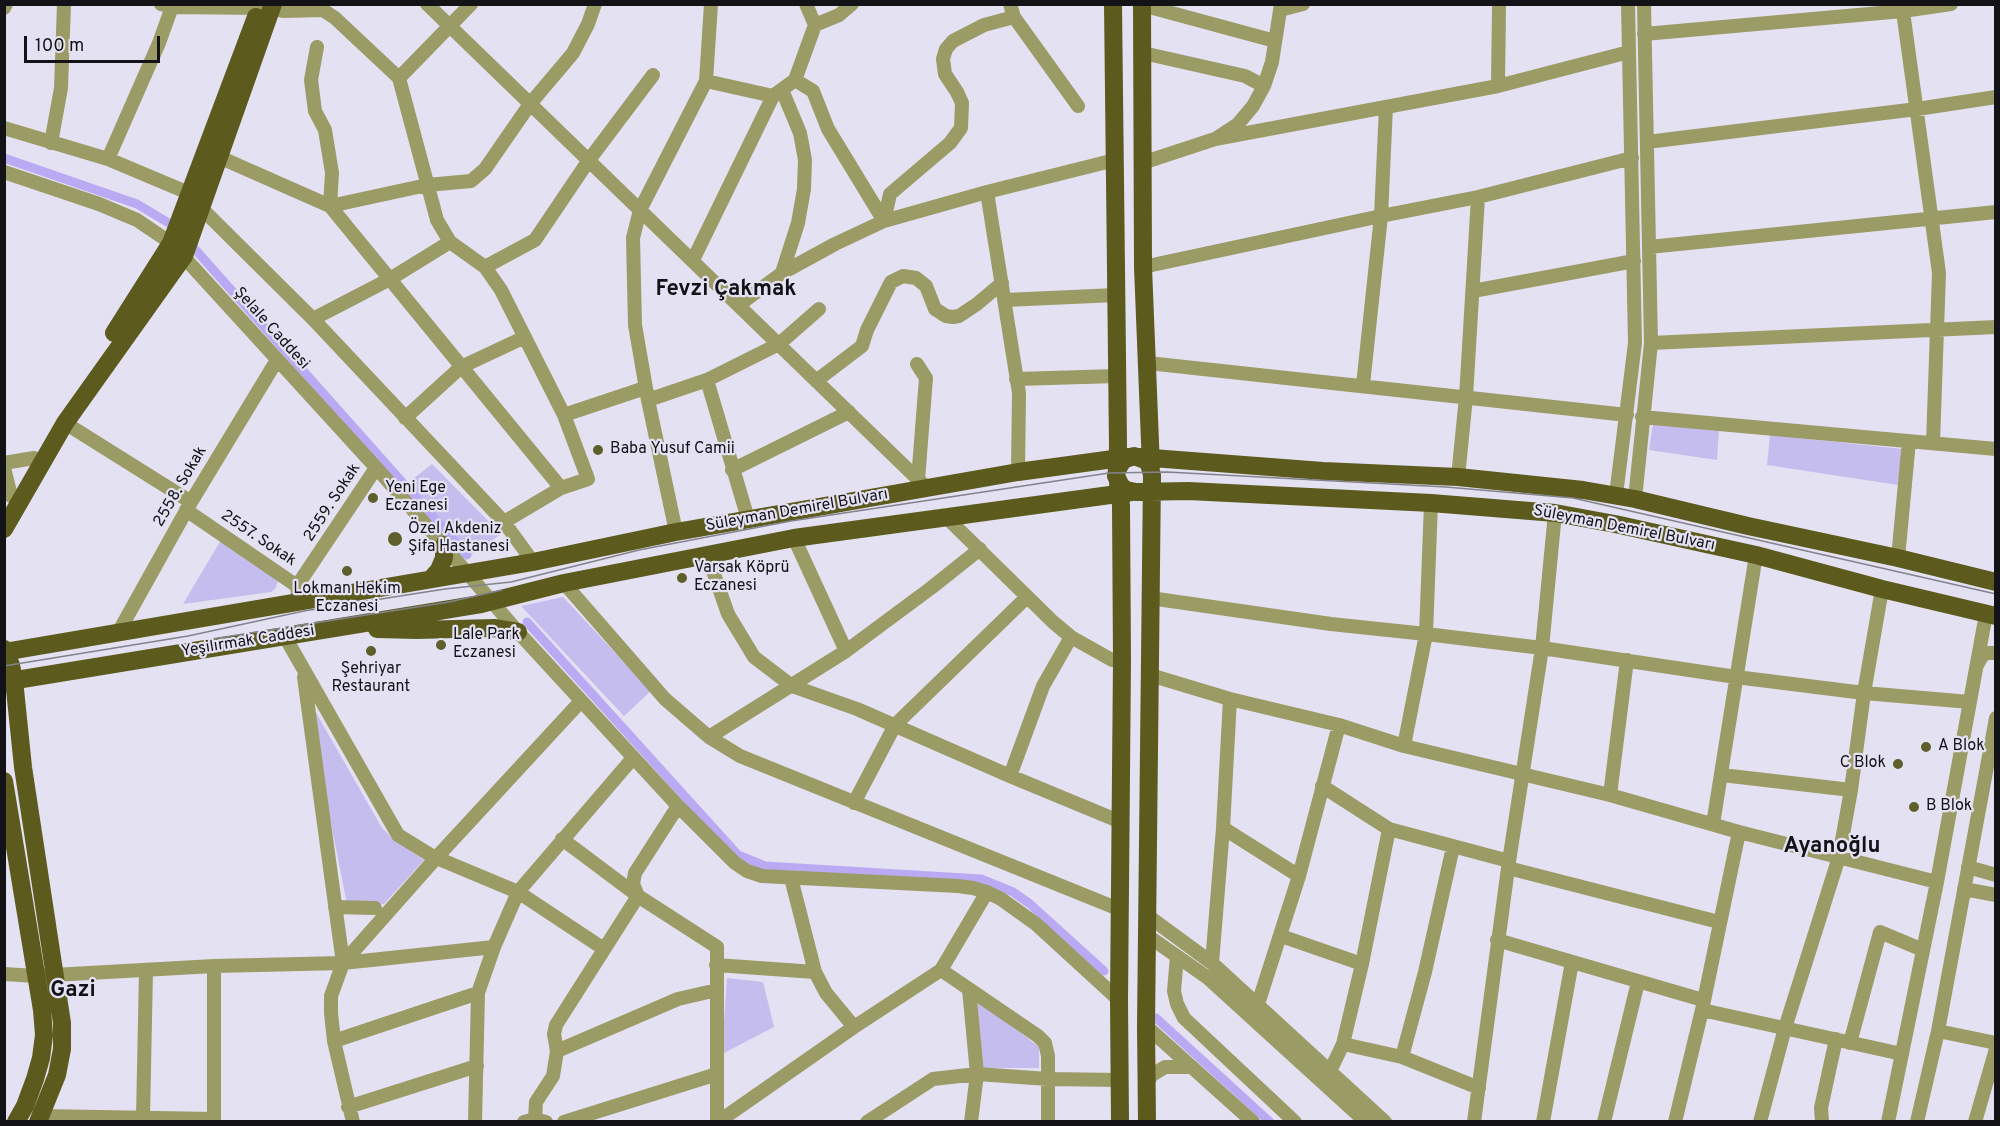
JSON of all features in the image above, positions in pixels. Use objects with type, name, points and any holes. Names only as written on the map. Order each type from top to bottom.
[{"type":"main road","points":[[1113,4],[1118,399],[1151,548],[1147,1122]]},
{"type":"main road","points":[[1120,1122],[1121,546],[1149,398],[1143,267],[1142,5]]},
{"type":"main road","points":[[195,202],[219,157],[266,6]]},
{"type":"main road","points":[[4,529],[66,423],[177,250],[266,6]]},
{"type":"main road","points":[[8,500],[148,281],[177,250]]},
{"type":"main road","points":[[1118,399],[1120,408],[1124,412],[1134,415],[1144,412],[1149,398]]},
{"type":"main road","name":"Süleyman Demirel Bulvarı","points":[[468,572],[533,562],[923,485],[1018,472],[1134,475],[1323,471],[1458,477],[1616,495],[1995,582]]},
{"type":"main road","name":"Süleyman Demirel Bulvarı","points":[[491,602],[564,583],[706,554],[794,538],[945,516],[1134,475],[1188,491],[1431,503],[1555,513],[1756,555],[1991,615]]},
{"type":"main road","points":[[1121,546],[1126,537],[1135,533],[1148,539],[1151,548]]},
{"type":"main road","points":[[431,579],[439,570],[444,558],[444,545]]},
{"type":"main road","name":"Yeşilırmak Caddesi","points":[[5,651],[118,633],[298,594],[431,579],[468,572]]},
{"type":"main road","name":"Yeşilırmak Caddesi","points":[[9,681],[491,602]]},
{"type":"main road","points":[[330,628],[417,630],[494,628],[518,632]]},
{"type":"main road","points":[[5,651],[11,665],[9,681],[62,1023],[62,1049],[57,1075],[40,1119]]},
{"type":"main road","points":[[5,787],[44,1035],[41,1058],[25,1106],[16,1122]]},
{"type":"main road","points":[[1119,1000],[1146,1026]]},
{"type":"street","points":[[51,143],[61,88],[64,4]]},
{"type":"street","points":[[427,4],[923,485]]},
{"type":"street","points":[[399,78],[471,4]]},
{"type":"street","points":[[330,206],[427,185],[471,181],[485,169],[530,104],[573,53],[588,24],[595,4]]},
{"type":"street","points":[[676,532],[646,394],[635,326],[633,238],[640,210],[706,81],[711,4]]},
{"type":"street","points":[[693,261],[778,93],[795,80],[815,25],[806,4]]},
{"type":"street","points":[[815,25],[839,15],[852,4]]},
{"type":"street","points":[[1215,139],[1238,124],[1253,106],[1264,86],[1272,62],[1281,8],[1303,4]]},
{"type":"street","points":[[1498,86],[1499,4]]},
{"type":"street","points":[[1616,495],[1635,343],[1628,4]]},
{"type":"street","points":[[1635,499],[1651,343],[1644,4]]},
{"type":"street","points":[[1644,34],[1950,4]]},
{"type":"street","points":[[108,159],[159,43],[169,5],[266,6],[283,12],[323,9],[335,18],[399,78],[437,220],[450,242],[486,267],[501,290],[564,415],[588,479],[561,488],[504,522]]},
{"type":"street","points":[[1142,5],[1275,41]]},
{"type":"street","points":[[1902,8],[1939,273],[1933,443]]},
{"type":"street","points":[[884,221],[890,194],[950,143],[961,128],[962,103],[945,74],[943,59],[946,48],[953,41],[1012,11],[1078,106]]},
{"type":"street","points":[[317,47],[311,80],[315,111],[325,130],[332,173],[330,206]]},
{"type":"street","points":[[1142,163],[1215,139],[1498,86],[1629,52]]},
{"type":"street","points":[[1143,53],[1245,76],[1264,86]]},
{"type":"street","points":[[486,267],[535,240],[589,160],[653,75]]},
{"type":"street","points":[[795,80],[813,91],[828,129],[884,221]]},
{"type":"street","points":[[706,81],[778,93]]},
{"type":"street","points":[[778,93],[800,133],[805,160],[804,189],[798,223],[783,273]]},
{"type":"street","points":[[1647,142],[1917,109],[1995,97]]},
{"type":"street","points":[[1363,385],[1381,216],[1386,107]]},
{"type":"street","points":[[4,128],[108,159],[184,191],[313,319],[504,522],[533,562]]},
{"type":"street","points":[[219,157],[330,206],[561,488]]},
{"type":"street","points":[[1143,267],[1478,197],[1632,158]]},
{"type":"street","points":[[739,305],[783,273],[835,244],[884,221],[1115,160]]},
{"type":"street","name":"Şelale Caddesi","points":[[4,172],[99,204],[137,220],[177,250],[376,468],[518,632],[678,806],[735,863],[747,871],[762,876],[958,886],[987,892],[1036,924],[1119,1000]]},
{"type":"street","points":[[987,192],[1019,393],[1018,472]]},
{"type":"street","points":[[1458,477],[1466,397],[1478,197]]},
{"type":"street","points":[[1649,248],[1995,212]]},
{"type":"street","points":[[313,319],[390,279],[450,242]]},
{"type":"street","points":[[1473,291],[1634,261]]},
{"type":"street","points":[[816,381],[862,346],[867,330],[891,282],[903,276],[916,278],[926,286],[935,309],[940,314],[953,317],[977,304],[1002,283]]},
{"type":"street","points":[[1005,300],[1116,295]]},
{"type":"street","points":[[564,415],[707,380],[779,344],[819,309]]},
{"type":"street","points":[[1651,343],[1995,327]]},
{"type":"street","points":[[405,417],[461,367],[525,337]]},
{"type":"street","name":"2558. Sokak","points":[[118,633],[189,506],[277,360]]},
{"type":"street","points":[[1148,363],[1627,415]]},
{"type":"street","points":[[916,364],[926,378],[923,485]]},
{"type":"street","points":[[1016,379],[1117,376]]},
{"type":"street","points":[[707,380],[748,519]]},
{"type":"street","points":[[732,470],[849,412]]},
{"type":"street","points":[[1642,417],[1995,449]]},
{"type":"street","name":"2557. Sokak","points":[[66,423],[189,506],[298,594]]},
{"type":"street","points":[[1898,558],[1909,441]]},
{"type":"street","points":[[4,463],[34,458]]},
{"type":"street","points":[[4,468],[8,500]]},
{"type":"street","name":"2559. Sokak","points":[[298,594],[307,573],[376,468]]},
{"type":"street","points":[[1404,746],[1426,634],[1431,503]]},
{"type":"street","points":[[1474,1122],[1497,940],[1542,648],[1555,513]]},
{"type":"street","points":[[945,516],[1071,637],[1112,660],[1122,660]]},
{"type":"street","points":[[794,538],[846,651]]},
{"type":"street","points":[[709,738],[846,651],[980,549]]},
{"type":"street","points":[[706,554],[728,614],[754,657],[792,686],[857,709],[1121,822]]},
{"type":"street","points":[[1713,824],[1756,555]]},
{"type":"street","points":[[564,583],[665,699],[709,738],[740,756],[1121,910]]},
{"type":"street","points":[[1760,1122],[1785,1028],[1839,857],[1882,589]]},
{"type":"street","points":[[854,803],[895,725],[1027,597]]},
{"type":"street","points":[[1150,598],[1331,624],[1542,648],[1736,677],[1864,693],[1970,702]]},
{"type":"street","points":[[1888,1122],[1937,882],[1976,665],[1991,615]]},
{"type":"street","points":[[284,635],[398,835],[436,858],[519,892],[604,949]]},
{"type":"street","points":[[1010,776],[1043,686],[1071,637]]},
{"type":"street","points":[[1976,665],[1982,656],[1995,653]]},
{"type":"street","points":[[1610,795],[1628,660]]},
{"type":"street","points":[[303,668],[343,963]]},
{"type":"street","points":[[1150,675],[1230,699],[1339,725],[1404,746],[1610,795],[1739,832],[1937,882]]},
{"type":"street","points":[[1212,963],[1230,699]]},
{"type":"street","points":[[353,1122],[334,1041],[332,996],[343,963],[581,700]]},
{"type":"street","points":[[1917,1122],[1938,1031],[1995,718]]},
{"type":"street","points":[[1258,1004],[1299,876],[1339,725]]},
{"type":"street","points":[[475,1122],[478,993],[494,947],[519,892],[633,758]]},
{"type":"street","points":[[1722,775],[1851,790]]},
{"type":"street","points":[[1322,786],[1389,829],[1508,865],[1719,922]]},
{"type":"street","points":[[638,896],[633,884],[635,873],[678,806]]},
{"type":"street","points":[[1223,828],[1299,876]]},
{"type":"street","points":[[1330,1071],[1343,1044],[1362,964],[1389,829]]},
{"type":"street","points":[[1675,1122],[1739,832]]},
{"type":"street","points":[[562,839],[638,896],[717,947],[717,1122]]},
{"type":"street","points":[[1402,1057],[1425,972],[1453,847]]},
{"type":"street","points":[[1968,867],[1995,875]]},
{"type":"street","points":[[791,878],[815,972],[826,993],[854,1027]]},
{"type":"street","points":[[1964,889],[1995,895]]},
{"type":"street","points":[[717,1122],[941,970],[987,892]]},
{"type":"street","points":[[535,1121],[536,1102],[553,1076],[557,1051],[554,1034],[556,1024],[638,896]]},
{"type":"street","points":[[335,907],[375,908]]},
{"type":"street","points":[[1148,916],[1212,963],[1385,1122]]},
{"type":"street","points":[[1822,1122],[1821,1108],[1880,932],[1923,950]]},
{"type":"street","points":[[1148,936],[1208,978],[1366,1122]]},
{"type":"street","points":[[1281,936],[1362,964]]},
{"type":"street","points":[[1497,940],[1638,982],[1702,1005],[1785,1028],[1902,1054]]},
{"type":"street","points":[[4,974],[36,976],[213,966],[343,963],[494,947]]},
{"type":"street","points":[[1177,956],[1174,991],[1177,1004],[1184,1017],[1295,1122]]},
{"type":"street","points":[[1543,1122],[1572,962]]},
{"type":"street","points":[[716,965],[815,972]]},
{"type":"street","points":[[40,1119],[214,1120],[213,966]]},
{"type":"street","points":[[143,1118],[146,970]]},
{"type":"street","points":[[941,970],[1045,1043],[1048,1056],[1048,1122]]},
{"type":"street","points":[[1604,1122],[1638,982]]},
{"type":"street","points":[[969,988],[976,1074],[971,1122]]},
{"type":"street","points":[[557,1051],[678,999],[717,990]]},
{"type":"street","points":[[334,1041],[478,993]]},
{"type":"street","points":[[1146,1026],[1253,1122]]},
{"type":"street","points":[[1938,1031],[1995,1043]]},
{"type":"street","points":[[1343,1044],[1402,1057],[1479,1088]]},
{"type":"street","points":[[1975,1122],[1995,1049]]},
{"type":"street","points":[[348,1107],[477,1066]]},
{"type":"street","points":[[1147,1083],[1152,1075],[1165,1067],[1192,1067]]},
{"type":"street","points":[[564,1122],[717,1074]]},
{"type":"street","points":[[867,1122],[881,1117],[933,1079],[976,1074],[1048,1079],[1120,1080]]},
{"type":"shaded area","points":[[1653,424],[1719,430],[1717,460],[1649,450]]},
{"type":"shaded area","points":[[1770,435],[1903,449],[1898,485],[1767,465]]},
{"type":"shaded area","points":[[432,464],[501,534],[472,554],[408,483]]},
{"type":"shaded area","points":[[221,540],[278,580],[276,588],[271,592],[183,604]]},
{"type":"shaded area","points":[[563,597],[651,691],[624,716],[521,606]]},
{"type":"shaded area","points":[[315,711],[382,828],[394,840],[424,860],[384,904],[347,904],[318,758]]},
{"type":"shaded area","points":[[727,978],[763,982],[774,1027],[722,1054]]},
{"type":"shaded area","points":[[977,1002],[981,1002],[1039,1047],[1039,1068],[982,1068]]},
{"type":"waterway","points":[[4,158],[137,204],[167,222]]},
{"type":"waterway","points":[[193,247],[467,555]]},
{"type":"waterway","points":[[527,622],[738,855],[765,866],[981,879],[1013,892],[1030,904],[1104,971]]},
{"type":"waterway","points":[[1156,1018],[1270,1122]]},
{"type":"tram line","points":[[4,666],[188,636],[304,611],[445,589],[511,582],[639,550],[791,521],[1109,473],[1167,472],[1446,487],[1573,498],[1996,594]]},
{"type":"tram line","points":[[212,639],[449,602],[502,590]]},
{"type":"place","name":"Baba Yusuf Camii","points":[[598,450]]},
{"type":"place","name":"Yeni Ege Eczanesi","points":[[373,498]]},
{"type":"place","name":"Özel Akdeniz Şifa Hastanesi","points":[[395,539]]},
{"type":"place","name":"Lokman Hekim Eczanesi","points":[[347,571]]},
{"type":"place","name":"Varsak Köprü Eczanesi","points":[[682,578]]},
{"type":"place","name":"Lale Park Eczanesi","points":[[441,645]]},
{"type":"place","name":"Şehriyar Restaurant","points":[[371,651]]},
{"type":"place","name":"A Blok","points":[[1926,747]]},
{"type":"place","name":"C Blok","points":[[1898,764]]},
{"type":"place","name":"B Blok","points":[[1914,807]]},
{"type":"district","name":"Fevzi Çakmak","points":[[726,291]]},
{"type":"district","name":"Ayanoğlu","points":[[1832,848]]},
{"type":"district","name":"Gazi","points":[[73,992]]}]
